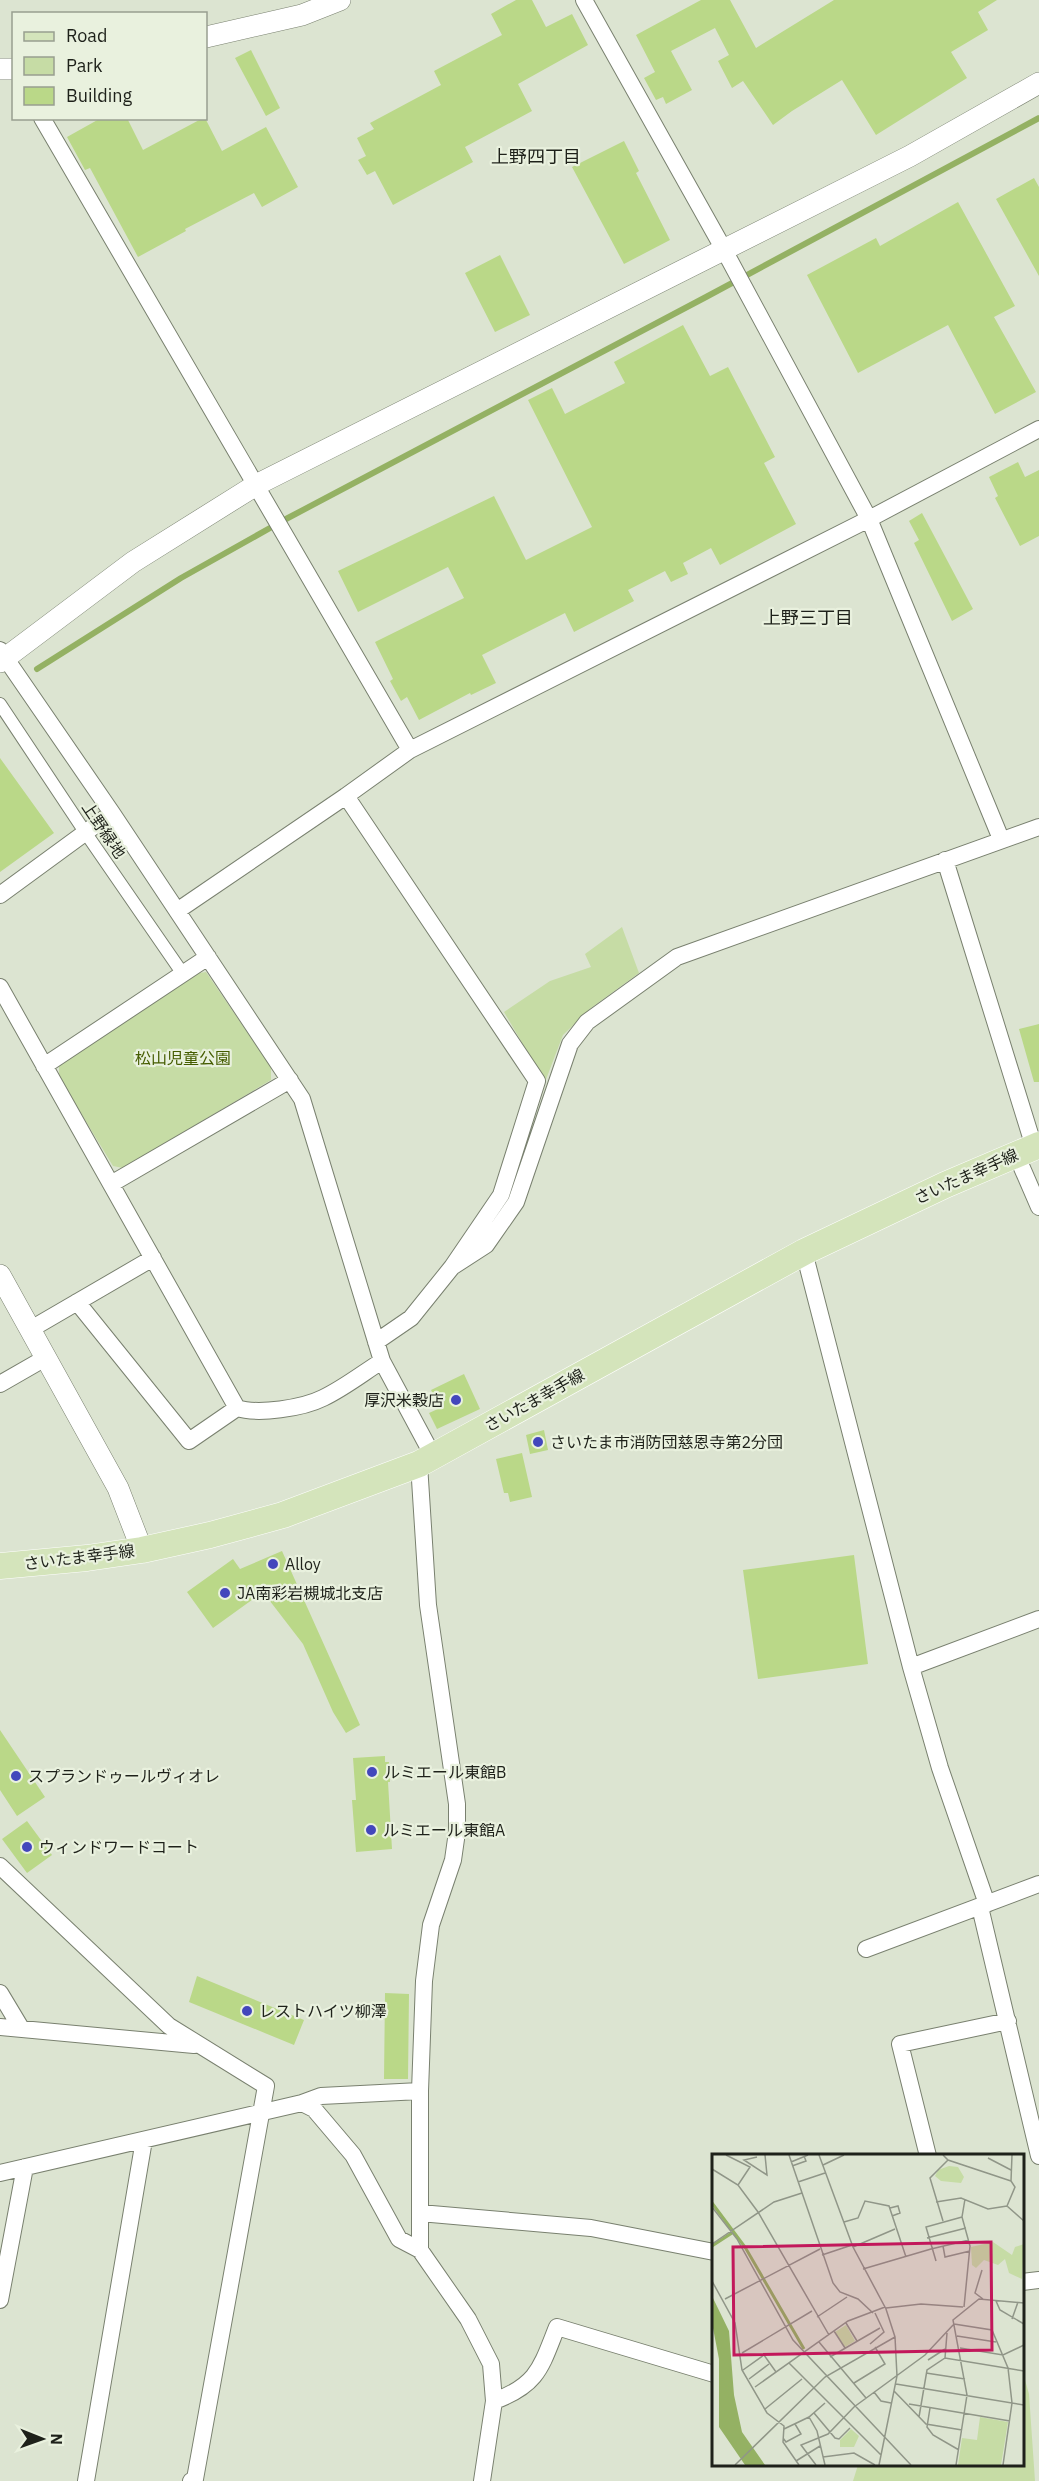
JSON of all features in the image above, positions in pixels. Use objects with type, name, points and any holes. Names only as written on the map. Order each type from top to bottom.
[{"type":"main road","name":"さいたま幸手線","points":[[0,1566],[142,1550],[283,1515],[426,1460],[804,1252],[873,1218],[1030,1149]]},
{"type":"street","points":[[207,37],[302,15],[340,0]]},
{"type":"street","points":[[584,0],[723,248],[868,519],[1001,839]]},
{"type":"street","points":[[420,2250],[420,2091],[424,1981],[431,1925],[453,1860],[457,1832],[457,1804],[428,1605],[426,1460],[382,1361],[302,1099],[112,813],[2,657],[133,562],[256,485],[909,156],[1039,83]]},
{"type":"street","points":[[43,120],[410,750]]},
{"type":"street","points":[[177,910],[410,750],[868,519],[1039,429]]},
{"type":"street","name":"上野緑地","points":[[0,704],[183,974]]},
{"type":"street","points":[[346,796],[537,1080],[501,1195],[452,1267],[411,1317],[376,1342]]},
{"type":"street","points":[[0,895],[112,813]]},
{"type":"street","points":[[452,1267],[486,1245],[516,1202],[570,1044],[587,1022],[677,957],[1039,827]]},
{"type":"street","points":[[945,860],[1030,1149],[1039,1207]]},
{"type":"street","points":[[44,1066],[208,957]]},
{"type":"street","points":[[0,987],[237,1408],[249,1412],[304,1405],[323,1398],[382,1361]]},
{"type":"street","points":[[111,1184],[290,1080]]},
{"type":"street","points":[[804,1252],[911,1667],[983,1906],[1039,2156]]},
{"type":"street","points":[[31,1329],[153,1258]]},
{"type":"street","points":[[0,1275],[118,1488],[142,1550]]},
{"type":"street","points":[[77,1302],[189,1441],[237,1408]]},
{"type":"street","points":[[0,1384],[47,1358]]},
{"type":"street","points":[[911,1667],[1039,1619]]},
{"type":"street","points":[[0,1866],[169,2026],[266,2086],[195,2479],[191,2481]]},
{"type":"street","points":[[866,1949],[1039,1884]]},
{"type":"street","points":[[0,1993],[21,2028]]},
{"type":"street","points":[[928,2154],[900,2044],[1008,2021]]},
{"type":"street","points":[[0,2026],[198,2046]]},
{"type":"street","points":[[0,2173],[302,2103],[321,2096],[420,2091]]},
{"type":"street","points":[[302,2103],[314,2109],[353,2155],[399,2239],[420,2250],[468,2319],[491,2364],[495,2401],[482,2481]]},
{"type":"street","points":[[86,2481],[144,2139]]},
{"type":"street","points":[[0,2300],[25,2167]]},
{"type":"street","points":[[420,2213],[591,2228],[712,2252]]},
{"type":"street","points":[[1024,2282],[1039,2280]]},
{"type":"street","points":[[495,2401],[516,2393],[529,2383],[543,2363],[557,2327],[712,2373]]},
{"type":"green space","points":[[622,927],[639,973],[591,1008],[563,1035],[545,1082],[504,1012],[550,981],[591,967],[585,954]]},
{"type":"green space","name":"松山児童公園","points":[[206,972],[271,1067],[271,1080],[123,1168],[113,1166],[59,1077],[59,1065],[194,974]]},
{"type":"green space","points":[[1024,2376],[1029,2394],[1035,2481],[853,2481],[858,2466],[1024,2466]]},
{"type":"building","points":[[516,0],[532,0],[546,27],[572,14],[588,45],[518,84],[532,111],[465,147],[473,162],[393,205],[375,171],[367,175],[358,160],[366,156],[357,138],[374,129],[370,123],[441,85],[434,71],[502,35],[491,14]]},
{"type":"building","points":[[701,0],[730,0],[756,48],[834,0],[997,0],[978,12],[988,30],[951,52],[967,78],[876,135],[842,80],[773,125],[743,81],[732,88],[718,61],[729,55],[715,28],[671,51],[692,90],[666,104],[663,97],[656,100],[644,78],[655,72],[636,35]]},
{"type":"building","points":[[251,50],[280,108],[266,116],[235,58]]},
{"type":"building","points":[[97,120],[128,120],[143,150],[199,120],[206,120],[222,151],[266,127],[298,187],[262,207],[254,193],[185,229],[186,231],[138,257],[90,168],[85,170],[67,137]]},
{"type":"building","points":[[624,141],[639,171],[636,173],[670,240],[624,264],[572,167]]},
{"type":"building","points":[[1034,178],[1039,187],[1039,276],[996,199]]},
{"type":"building","points":[[958,202],[1015,306],[994,317],[1036,392],[995,414],[948,325],[858,373],[807,275],[876,238],[880,246]]},
{"type":"building","points":[[500,255],[530,315],[495,332],[465,273]]},
{"type":"building","points":[[683,325],[710,376],[728,367],[775,457],[764,463],[796,524],[720,565],[711,548],[683,563],[688,574],[671,582],[665,571],[628,590],[634,601],[574,632],[565,613],[482,655],[496,683],[471,695],[470,693],[419,720],[407,697],[401,701],[390,681],[393,679],[375,642],[464,598],[448,567],[358,612],[338,571],[494,496],[526,560],[592,527],[528,400],[552,388],[565,414],[625,383],[614,362]]},
{"type":"building","points":[[1018,462],[1025,477],[1039,470],[1039,536],[1020,546],[995,498],[998,496],[989,477]]},
{"type":"building","points":[[922,513],[973,609],[952,621],[914,543],[919,540],[909,521]]},
{"type":"building","points":[[0,758],[54,833],[0,872]]},
{"type":"building","points":[[1039,1024],[1039,1082],[1034,1082],[1019,1029]]},
{"type":"building","points":[[464,1374],[480,1409],[437,1429],[429,1413],[440,1408],[431,1390]]},
{"type":"building","points":[[544,1430],[548,1450],[530,1454],[526,1435]]},
{"type":"building","points":[[522,1453],[532,1497],[510,1502],[508,1493],[504,1493],[496,1459]]},
{"type":"building","points":[[282,1551],[360,1725],[346,1733],[333,1712],[303,1644],[263,1592],[213,1628],[187,1592],[233,1559],[240,1569]]},
{"type":"building","points":[[854,1555],[868,1664],[758,1679],[743,1570]]},
{"type":"building","name":"スプランドゥールヴィオレ","points":[[0,1730],[45,1797],[17,1816],[0,1790]]},
{"type":"building","points":[[385,1756],[385,1762],[389,1762],[392,1849],[356,1852],[352,1800],[356,1800],[353,1758]]},
{"type":"building","name":"ウィンドワードコート","points":[[27,1821],[52,1855],[27,1873],[2,1839]]},
{"type":"building","name":"レストハイツ柳澤","points":[[197,1976],[304,2020],[294,2045],[189,2002]]},
{"type":"building","points":[[385,1993],[409,1994],[408,2079],[384,2079]]},
{"type":"waterway","points":[[37,669],[181,578],[286,519],[1039,118]]},
{"type":"place","name":"厚沢米穀店","points":[[456,1400]]},
{"type":"place","name":"さいたま市消防団慈恩寺第2分団","points":[[538,1442]]},
{"type":"place","name":"Alloy","points":[[273,1564]]},
{"type":"place","name":"JA南彩岩槻城北支店","points":[[225,1593]]},
{"type":"place","name":"ルミエール東館B","points":[[372,1772]]},
{"type":"place","name":"スプランドゥールヴィオレ","points":[[16,1776]]},
{"type":"place","name":"ルミエール東館A","points":[[371,1830]]},
{"type":"place","name":"ウィンドワードコート","points":[[27,1847]]},
{"type":"place","name":"レストハイツ柳澤","points":[[247,2011]]},
{"type":"district","name":"上野四丁目","points":[[536,157]]},
{"type":"district","name":"上野三丁目","points":[[808,618]]}]
